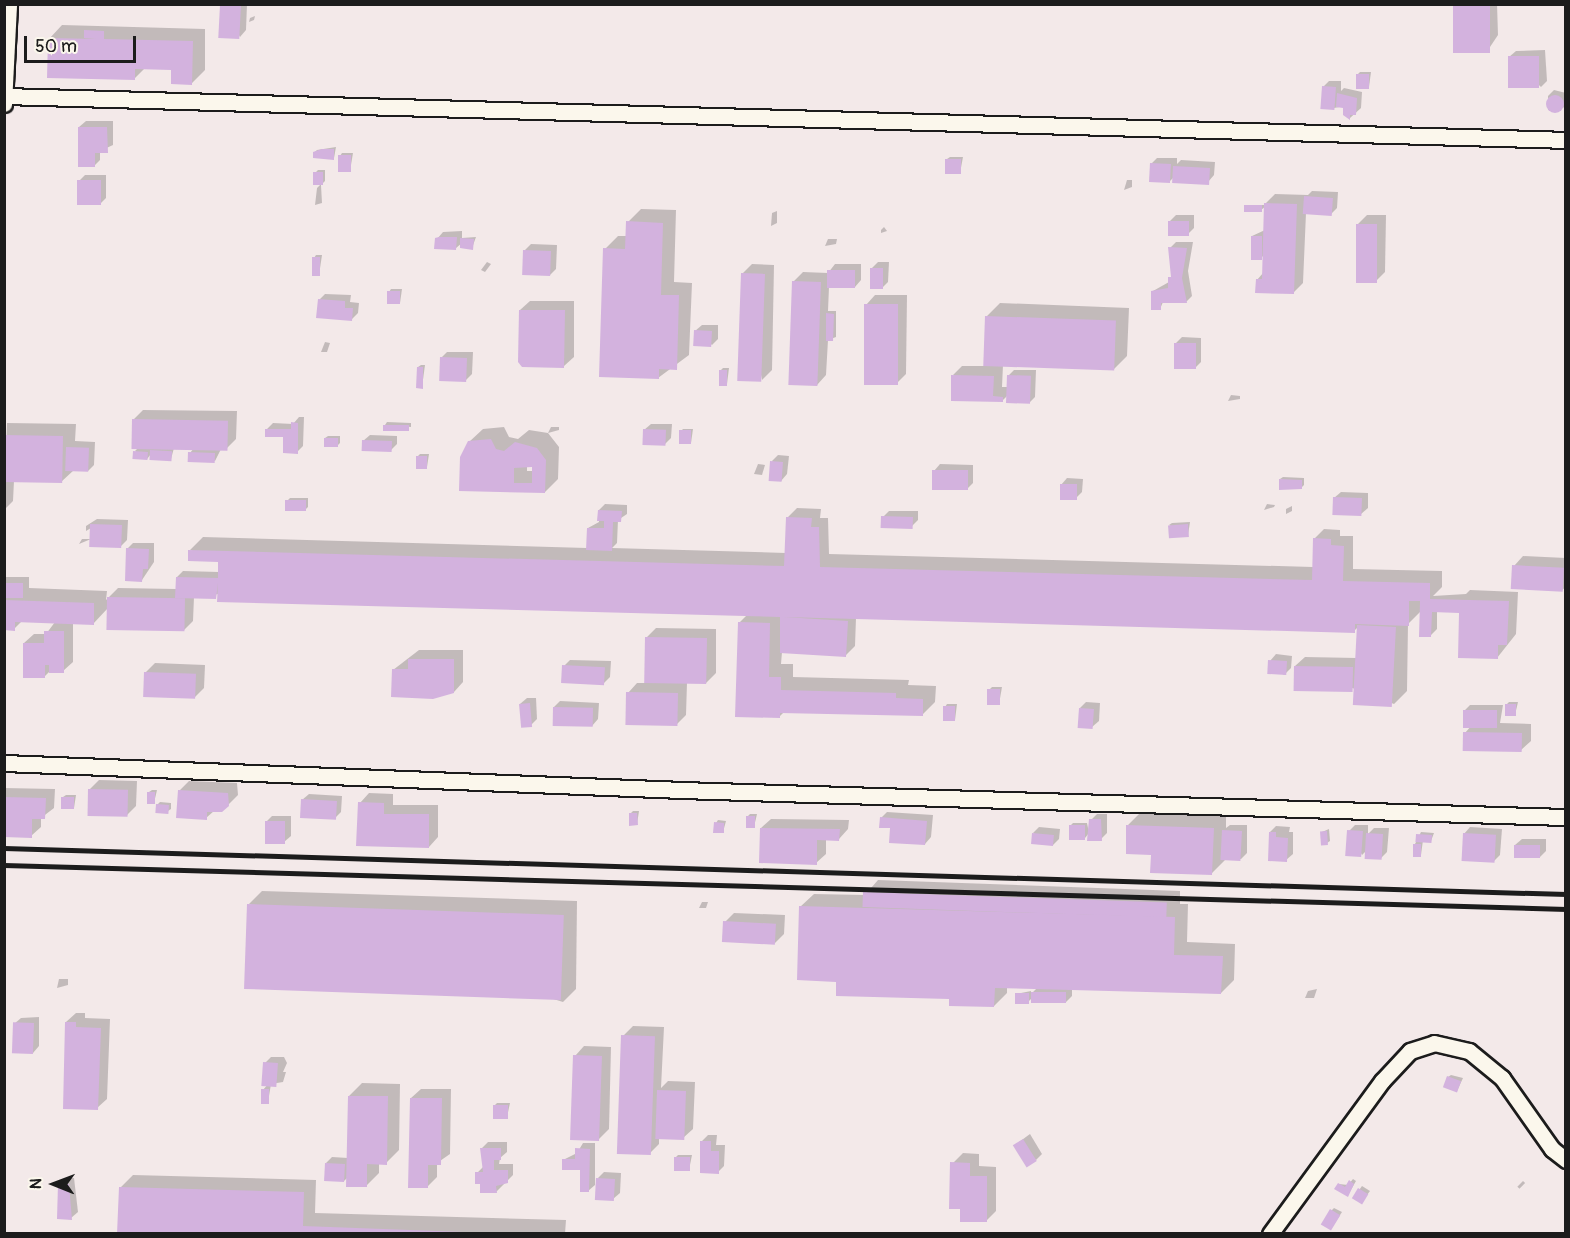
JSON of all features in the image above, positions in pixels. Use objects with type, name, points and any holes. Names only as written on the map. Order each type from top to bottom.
[{"type":"lane","points":[[4,104],[9,4]]},
{"type":"lane","points":[[5,96],[1566,140]]},
{"type":"lane","points":[[4,763],[681,790],[1566,817]]},
{"type":"lane","points":[[1270,1233],[1382,1081],[1410,1051],[1434,1043],[1469,1051],[1502,1078],[1552,1149],[1566,1160]]},
{"type":"building","points":[[1453,4],[1490,4],[1490,53],[1453,53]]},
{"type":"building","points":[[220,5],[241,6],[239,39],[218,38]]},
{"type":"building","points":[[84,30],[104,31],[104,39],[193,41],[192,85],[171,84],[171,70],[135,69],[135,80],[47,78],[48,38],[96,39],[84,38]]},
{"type":"building","points":[[1508,56],[1539,56],[1539,88],[1508,88]]},
{"type":"building","points":[[1356,74],[1369,74],[1369,89],[1356,89]]},
{"type":"building","points":[[1322,86],[1336,87],[1334,110],[1320,109]]},
{"type":"building","points":[[1337,93],[1357,98],[1356,115],[1350,115],[1350,120],[1343,115],[1343,108],[1336,107]]},
{"type":"building","points":[[1555,95],[1561,98],[1564,104],[1561,110],[1555,113],[1549,110],[1546,104],[1549,98]]},
{"type":"building","points":[[78,127],[107,127],[108,153],[95,153],[95,167],[78,167]]},
{"type":"building","points":[[334,149],[334,160],[313,158],[313,152]]},
{"type":"building","points":[[338,155],[351,155],[351,172],[338,172]]},
{"type":"building","points":[[945,159],[961,159],[961,174],[945,174]]},
{"type":"building","points":[[1150,163],[1171,164],[1170,183],[1149,182]]},
{"type":"building","points":[[1173,166],[1210,168],[1209,185],[1172,183]]},
{"type":"building","points":[[313,172],[323,172],[323,185],[313,185]]},
{"type":"building","points":[[77,180],[101,180],[101,205],[77,205]]},
{"type":"building","points":[[1304,196],[1333,198],[1332,216],[1303,214]]},
{"type":"building","points":[[1264,203],[1297,204],[1294,294],[1255,293],[1256,279],[1262,279]]},
{"type":"building","points":[[1244,205],[1262,205],[1262,212],[1244,212]]},
{"type":"building","points":[[626,221],[663,223],[661,295],[679,295],[677,370],[659,369],[659,379],[599,377],[603,248],[625,249]]},
{"type":"building","points":[[1168,221],[1189,221],[1189,236],[1168,236]]},
{"type":"building","points":[[1356,224],[1377,224],[1377,283],[1356,283]]},
{"type":"building","points":[[1251,236],[1262,236],[1262,260],[1251,260]]},
{"type":"building","points":[[457,237],[456,250],[434,249],[435,238]]},
{"type":"building","points":[[460,238],[474,239],[473,250],[460,248]]},
{"type":"building","points":[[1168,247],[1187,248],[1182,278],[1187,303],[1161,303],[1161,310],[1151,310],[1151,291],[1168,288],[1168,277],[1171,277]]},
{"type":"building","points":[[523,250],[551,251],[550,276],[522,275]]},
{"type":"building","points":[[312,257],[320,257],[320,276],[312,276]]},
{"type":"building","points":[[870,268],[883,268],[883,289],[870,289]]},
{"type":"building","points":[[827,270],[855,270],[855,288],[827,288]]},
{"type":"building","points":[[741,273],[765,274],[761,382],[737,381]]},
{"type":"building","points":[[792,281],[821,282],[817,386],[788,385]]},
{"type":"building","points":[[387,291],[400,291],[400,304],[387,304]]},
{"type":"building","points":[[318,299],[345,301],[345,308],[353,308],[352,321],[316,318]]},
{"type":"building","points":[[864,304],[898,304],[898,385],[864,385]]},
{"type":"building","points":[[519,310],[565,310],[564,368],[522,367],[518,362]]},
{"type":"building","points":[[826,313],[834,314],[833,341],[826,341]]},
{"type":"building","points":[[985,316],[1116,321],[1114,371],[983,366]]},
{"type":"building","points":[[694,330],[712,331],[711,347],[693,346]]},
{"type":"building","points":[[1174,343],[1196,343],[1196,369],[1174,369]]},
{"type":"building","points":[[440,357],[467,358],[466,382],[439,381]]},
{"type":"building","points":[[417,367],[423,367],[423,389],[416,388]]},
{"type":"building","points":[[719,370],[727,370],[727,386],[719,386]]},
{"type":"building","points":[[951,375],[994,376],[993,396],[1003,397],[1003,402],[951,401]]},
{"type":"building","points":[[1007,375],[1031,376],[1030,404],[1006,403]]},
{"type":"building","points":[[132,419],[228,421],[227,451],[131,449]]},
{"type":"building","points":[[291,422],[298,423],[298,454],[283,453],[283,437],[265,437],[265,429],[291,429]]},
{"type":"building","points":[[383,425],[409,425],[409,431],[383,431]]},
{"type":"building","points":[[643,429],[666,430],[665,446],[642,445]]},
{"type":"building","points":[[679,430],[691,430],[691,444],[679,444]]},
{"type":"building","points":[[4,435],[63,436],[62,483],[4,482]]},
{"type":"building","points":[[324,438],[338,438],[338,447],[324,447]]},
{"type":"building","points":[[491,439],[496,449],[504,451],[515,442],[537,448],[546,460],[545,493],[459,491],[460,457],[468,441]],"holes":[[[532,467],[532,483],[514,483],[514,468]]]},
{"type":"building","points":[[362,440],[392,441],[392,452],[362,451]]},
{"type":"building","points":[[66,447],[89,448],[88,472],[65,471]]},
{"type":"building","points":[[150,450],[172,451],[171,461],[149,460]]},
{"type":"building","points":[[133,451],[148,452],[147,460],[132,459]]},
{"type":"building","points":[[188,452],[215,453],[215,463],[188,462]]},
{"type":"building","points":[[416,456],[427,456],[427,469],[416,469]]},
{"type":"building","points":[[770,461],[783,462],[782,482],[769,481]]},
{"type":"building","points":[[932,470],[968,470],[968,490],[932,490]]},
{"type":"building","points":[[1279,479],[1302,480],[1302,489],[1279,490]]},
{"type":"building","points":[[1060,484],[1077,484],[1077,500],[1060,500]]},
{"type":"building","points":[[1333,497],[1362,498],[1361,516],[1332,515]]},
{"type":"building","points":[[285,500],[306,500],[306,511],[285,511]]},
{"type":"building","points":[[598,510],[622,511],[621,522],[613,522],[612,551],[586,550],[587,528],[604,528],[604,521],[597,521]]},
{"type":"building","points":[[881,516],[913,517],[913,529],[881,528]]},
{"type":"building","points":[[786,517],[812,518],[811,527],[819,527],[820,567],[1312,580],[1313,538],[1331,539],[1331,545],[1344,546],[1343,581],[1430,583],[1430,599],[1509,601],[1507,645],[1498,645],[1498,659],[1458,658],[1459,613],[1432,612],[1431,637],[1419,637],[1420,601],[1409,601],[1409,626],[1355,624],[1355,633],[784,617],[848,621],[846,657],[780,653],[780,617],[217,602],[218,583],[216,599],[175,598],[176,577],[218,578],[218,562],[188,561],[188,550],[784,566]]},
{"type":"building","points":[[90,524],[122,525],[121,548],[89,547]]},
{"type":"building","points":[[1188,524],[1189,537],[1169,538],[1168,525]]},
{"type":"building","points":[[126,548],[149,549],[148,569],[143,569],[142,582],[125,581]]},
{"type":"building","points":[[1512,565],[1564,568],[1563,592],[1511,589]]},
{"type":"building","points":[[4,583],[23,583],[23,598],[4,598]]},
{"type":"building","points":[[107,597],[185,598],[184,631],[106,630]]},
{"type":"building","points":[[4,600],[94,603],[94,625],[15,622],[15,631],[4,630]]},
{"type":"building","points":[[738,622],[770,623],[769,677],[781,677],[781,690],[896,693],[896,698],[923,699],[923,716],[780,713],[780,718],[735,717]]},
{"type":"building","points":[[1357,625],[1396,627],[1392,707],[1353,705]]},
{"type":"building","points":[[44,631],[64,631],[64,673],[49,673],[49,665],[45,665],[45,678],[23,678],[23,643],[44,643]]},
{"type":"building","points":[[645,637],[707,638],[706,684],[644,683]]},
{"type":"building","points":[[408,659],[454,659],[454,693],[433,699],[391,697],[392,669],[408,669]]},
{"type":"building","points":[[1268,660],[1287,661],[1286,675],[1267,674]]},
{"type":"building","points":[[562,665],[605,667],[604,685],[561,683]]},
{"type":"building","points":[[1294,666],[1353,667],[1353,692],[1294,691]]},
{"type":"building","points":[[144,672],[196,674],[195,699],[143,697]]},
{"type":"building","points":[[987,689],[1000,689],[1000,705],[987,705]]},
{"type":"building","points":[[626,692],[678,693],[677,726],[625,725]]},
{"type":"building","points":[[530,703],[532,727],[521,728],[519,704]]},
{"type":"building","points":[[1505,704],[1516,704],[1516,716],[1505,716]]},
{"type":"building","points":[[943,706],[955,706],[955,721],[943,721]]},
{"type":"building","points":[[553,707],[593,708],[593,727],[553,726]]},
{"type":"building","points":[[1079,708],[1094,709],[1093,729],[1078,728]]},
{"type":"building","points":[[1463,710],[1497,710],[1497,728],[1463,728]]},
{"type":"building","points":[[1463,732],[1522,733],[1522,752],[1463,751]]},
{"type":"building","points":[[88,789],[128,790],[128,817],[88,816]]},
{"type":"building","points":[[178,790],[228,793],[229,806],[222,812],[207,812],[207,820],[176,818]]},
{"type":"building","points":[[147,792],[155,792],[155,804],[147,804]]},
{"type":"building","points":[[4,797],[46,798],[45,819],[32,819],[32,838],[4,837]]},
{"type":"building","points":[[61,797],[74,797],[74,809],[61,809]]},
{"type":"building","points":[[301,799],[337,801],[336,820],[300,818]]},
{"type":"building","points":[[358,802],[384,803],[384,814],[429,814],[429,848],[356,846]]},
{"type":"building","points":[[156,804],[169,805],[168,814],[155,813]]},
{"type":"building","points":[[629,813],[637,813],[638,825],[629,826]]},
{"type":"building","points":[[746,816],[755,816],[755,828],[746,828]]},
{"type":"building","points":[[880,817],[927,821],[925,845],[889,843],[890,828],[879,828]]},
{"type":"building","points":[[1089,819],[1101,819],[1102,841],[1087,841]]},
{"type":"building","points":[[265,821],[285,821],[285,844],[265,844]]},
{"type":"building","points":[[714,822],[724,823],[724,833],[713,833]]},
{"type":"building","points":[[1069,825],[1085,825],[1085,840],[1069,840]]},
{"type":"building","points":[[1126,825],[1214,828],[1212,875],[1150,873],[1151,855],[1126,854]]},
{"type":"building","points":[[760,828],[840,829],[839,841],[817,840],[817,865],[759,863]]},
{"type":"building","points":[[1222,830],[1242,831],[1240,861],[1220,860]]},
{"type":"building","points":[[1347,830],[1363,831],[1361,857],[1345,856]]},
{"type":"building","points":[[1320,831],[1327,831],[1328,845],[1321,845]]},
{"type":"building","points":[[1269,832],[1276,832],[1276,837],[1288,838],[1287,862],[1268,861]]},
{"type":"building","points":[[1032,833],[1054,835],[1053,846],[1031,844]]},
{"type":"building","points":[[1366,833],[1383,834],[1382,860],[1365,859]]},
{"type":"building","points":[[1463,833],[1496,835],[1494,863],[1462,861]]},
{"type":"building","points":[[1416,834],[1432,835],[1431,843],[1415,842]]},
{"type":"building","points":[[1413,844],[1421,844],[1421,857],[1413,857]]},
{"type":"building","points":[[1514,845],[1540,845],[1540,858],[1514,858]]},
{"type":"building","points":[[863,892],[1167,903],[1166,918],[862,907]]},
{"type":"building","points":[[247,904],[564,915],[561,1000],[244,989]]},
{"type":"building","points":[[799,906],[1175,917],[1174,955],[1223,956],[1221,994],[995,988],[994,1007],[949,1006],[949,999],[836,996],[836,982],[797,980]]},
{"type":"building","points":[[723,921],[776,924],[775,945],[722,942]]},
{"type":"building","points":[[1031,992],[1066,992],[1066,1003],[1031,1003]]},
{"type":"building","points":[[1015,993],[1029,993],[1029,1004],[1015,1004]]},
{"type":"building","points":[[13,1022],[34,1023],[33,1054],[12,1053]]},
{"type":"building","points":[[65,1022],[76,1022],[76,1027],[101,1028],[98,1110],[63,1109]]},
{"type":"building","points":[[621,1035],[655,1036],[651,1155],[617,1154]]},
{"type":"building","points":[[573,1055],[602,1056],[599,1141],[570,1140]]},
{"type":"building","points":[[263,1062],[278,1063],[276,1087],[261,1086]]},
{"type":"building","points":[[1447,1076],[1461,1081],[1457,1092],[1443,1087]]},
{"type":"building","points":[[261,1089],[269,1089],[269,1104],[261,1104]]},
{"type":"building","points":[[657,1090],[686,1091],[684,1140],[655,1139]]},
{"type":"building","points":[[348,1096],[388,1096],[387,1165],[367,1164],[367,1187],[346,1187]]},
{"type":"building","points":[[410,1098],[442,1098],[441,1165],[428,1165],[428,1188],[408,1188]]},
{"type":"building","points":[[493,1105],[508,1105],[508,1119],[493,1119]]},
{"type":"building","points":[[1023,1139],[1037,1161],[1027,1167],[1013,1145]]},
{"type":"building","points":[[700,1141],[711,1141],[711,1151],[719,1151],[719,1174],[700,1173]]},
{"type":"building","points":[[480,1148],[501,1148],[501,1160],[494,1160],[494,1170],[508,1170],[508,1183],[496,1186],[497,1193],[480,1193],[480,1184],[475,1184],[475,1172],[483,1172]]},
{"type":"building","points":[[575,1148],[590,1149],[589,1192],[580,1192],[580,1170],[562,1170],[562,1159],[575,1159]]},
{"type":"building","points":[[674,1157],[690,1157],[690,1171],[674,1171]]},
{"type":"building","points":[[950,1162],[970,1163],[970,1176],[987,1176],[987,1222],[960,1222],[960,1209],[949,1209]]},
{"type":"building","points":[[325,1163],[345,1164],[344,1182],[324,1181]]},
{"type":"building","points":[[596,1178],[615,1179],[614,1201],[595,1200]]},
{"type":"building","points":[[1349,1180],[1354,1184],[1348,1197],[1334,1189],[1338,1183],[1345,1187]]},
{"type":"building","points":[[58,1184],[69,1184],[72,1220],[57,1219]]},
{"type":"building","points":[[119,1187],[304,1192],[303,1226],[516,1234],[117,1234]]},
{"type":"building","points":[[1358,1188],[1368,1194],[1362,1204],[1352,1198]]},
{"type":"building","points":[[1330,1209],[1340,1215],[1331,1231],[1321,1224]]},
{"type":"railway","points":[[4,848],[1566,894]]},
{"type":"railway","points":[[4,865],[1566,909]]}]
